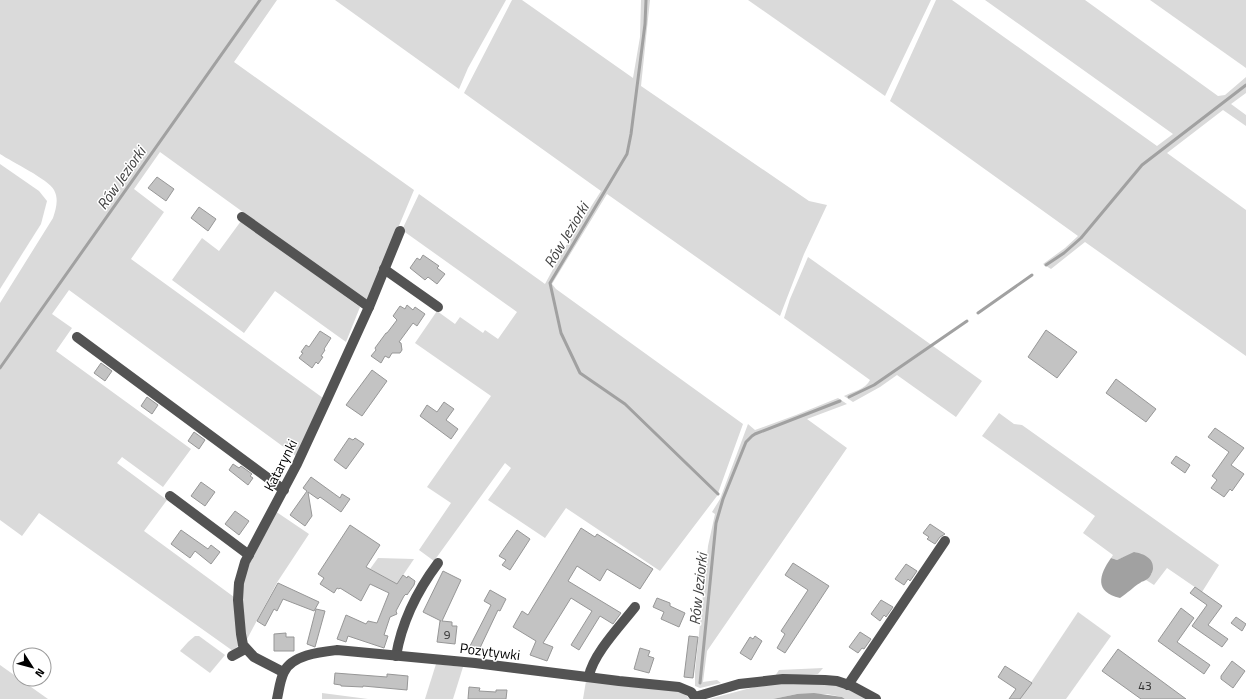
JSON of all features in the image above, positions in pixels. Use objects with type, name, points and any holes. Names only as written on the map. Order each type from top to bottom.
[{"type":"street","points":[[242,217],[369,307]]},
{"type":"street","name":"Katarynki","points":[[245,649],[242,642],[238,594],[241,578],[249,555],[284,490],[325,404],[369,307],[400,231]]},
{"type":"street","points":[[384,269],[438,306]]},
{"type":"street","points":[[77,337],[284,490]]},
{"type":"street","points":[[170,496],[249,555]]},
{"type":"street","points":[[848,685],[945,541]]},
{"type":"street","points":[[396,656],[406,621],[415,597],[424,581],[438,563]]},
{"type":"street","points":[[589,676],[591,667],[597,657],[635,607]]},
{"type":"street","points":[[232,656],[245,649],[254,657],[284,672],[277,699]]},
{"type":"street","name":"Pozytywki","points":[[284,672],[296,660],[337,650],[475,662],[512,668],[679,687],[691,692],[696,698],[738,684],[768,680],[825,680],[848,685],[876,699]]},
{"type":"shaded area","points":[[0,0],[277,0],[234,62],[414,190],[367,302],[160,152],[134,189],[164,212],[131,259],[323,398],[296,456],[69,290],[52,314],[72,328],[56,351],[191,449],[163,487],[122,457],[117,463],[167,500],[144,531],[234,597],[238,646],[233,651],[39,513],[22,536],[0,520],[0,303],[53,218],[57,200],[56,193],[45,181],[0,154]]},
{"type":"shaded area","points":[[335,0],[506,0],[468,68],[459,89]]},
{"type":"shaded area","points":[[512,0],[522,0],[633,78],[640,37],[641,0],[650,0],[641,86],[809,201],[827,205],[804,254],[780,316],[607,194],[552,284],[556,289],[743,424],[717,496],[660,571],[566,508],[545,538],[488,500],[511,468],[505,463],[434,561],[419,550],[451,503],[427,487],[491,396],[415,343],[437,311],[455,324],[460,317],[483,333],[485,330],[498,339],[517,312],[402,230],[419,194],[545,284],[564,249],[601,191],[464,93]]},
{"type":"shaded area","points":[[748,0],[931,0],[885,96]]},
{"type":"shaded area","points":[[936,0],[952,0],[1157,146],[1173,134],[985,0],[1085,0],[1218,96],[1225,95],[1246,77],[1246,93],[1231,104],[1246,115],[1246,126],[1223,110],[1167,153],[1246,210],[1246,356],[1085,242],[1051,269],[1043,264],[1065,248],[1078,236],[890,101]]},
{"type":"shaded area","points":[[1150,0],[1246,0],[1246,68]]},
{"type":"shaded area","points":[[0,164],[39,191],[47,201],[41,224],[0,289]]},
{"type":"shaded area","points":[[241,221],[360,307],[346,342],[275,291],[244,333],[172,280],[202,238],[219,251]]},
{"type":"shaded area","points":[[808,257],[982,381],[956,417],[897,375],[880,387],[853,402],[844,396],[862,388],[870,380],[784,318],[790,299]]},
{"type":"shaded area","points":[[838,398],[847,404],[807,419],[847,448],[707,651],[703,682],[717,680],[721,683],[700,688],[695,686],[695,672],[708,546],[715,514],[712,512],[720,499],[748,424],[755,430]]},
{"type":"shaded area","points":[[999,413],[1014,424],[1022,425],[1219,565],[1202,592],[1167,568],[1154,585],[1146,580],[1152,573],[1124,557],[1117,560],[1111,558],[1113,555],[1083,533],[1095,516],[982,436]]},
{"type":"shaded area","points":[[275,511],[309,534],[278,581],[246,641],[242,592],[246,571]]},
{"type":"shaded area","points":[[1134,552],[1145,555],[1150,559],[1153,565],[1151,575],[1120,598],[1106,592],[1101,582],[1104,571],[1111,558],[1117,560]]},
{"type":"shaded area","points":[[378,558],[414,559],[397,584],[370,569]]},
{"type":"shaded area","points":[[1078,612],[1111,636],[1066,699],[1020,699]]},
{"type":"shaded area","points":[[195,636],[199,636],[225,655],[210,673],[180,651]]},
{"type":"shaded area","points":[[436,664],[463,667],[453,699],[425,699]]},
{"type":"shaded area","points":[[0,665],[12,674],[12,687],[31,687],[48,699],[0,699]]},
{"type":"shaded area","points":[[823,668],[818,674],[775,676],[779,670]]},
{"type":"shaded area","points":[[586,681],[678,691],[690,699],[583,699]]},
{"type":"shaded area","points":[[791,683],[840,685],[870,699],[845,699],[827,694],[797,694],[773,699],[709,699],[762,685]]},
{"type":"shaded area","points":[[322,693],[368,699],[322,699]]},
{"type":"shaded area","points":[[814,693],[842,697],[845,699],[773,699],[797,694]]},
{"type":"building","points":[[157,177],[174,189],[166,201],[148,188]]},
{"type":"building","points":[[199,207],[216,219],[208,231],[191,218]]},
{"type":"building","points":[[423,255],[439,266],[437,268],[445,274],[437,284],[428,277],[425,280],[410,268],[417,258],[420,260]]},
{"type":"building","points":[[407,305],[413,310],[415,307],[425,314],[417,326],[413,323],[399,342],[401,343],[402,350],[400,353],[392,353],[389,358],[385,356],[381,363],[371,356],[376,350],[375,348],[397,320],[393,316],[400,306],[405,309]]},
{"type":"building","points":[[1046,330],[1077,352],[1057,378],[1028,357]]},
{"type":"building","points":[[320,331],[331,338],[321,356],[323,357],[318,364],[316,362],[312,368],[299,358],[306,345],[309,347]]},
{"type":"building","points":[[101,363],[112,371],[105,381],[94,373]]},
{"type":"building","points":[[372,370],[387,381],[362,416],[346,405]]},
{"type":"building","points":[[1116,379],[1156,409],[1146,422],[1106,393]]},
{"type":"building","points":[[147,397],[158,405],[152,414],[141,406]]},
{"type":"building","points":[[444,402],[454,409],[446,420],[458,429],[451,439],[420,416],[427,405],[437,412]]},
{"type":"building","points":[[1215,428],[1244,448],[1231,465],[1244,474],[1232,491],[1230,489],[1224,497],[1211,488],[1217,480],[1212,476],[1229,452],[1208,437]]},
{"type":"building","points":[[194,432],[205,440],[199,449],[188,441]]},
{"type":"building","points":[[349,438],[353,440],[355,438],[364,444],[346,469],[334,460]]},
{"type":"building","points":[[1176,456],[1190,465],[1185,473],[1171,463]]},
{"type":"building","points":[[233,464],[239,468],[241,466],[252,474],[250,476],[253,478],[248,485],[229,470]]},
{"type":"building","points":[[311,477],[340,498],[342,494],[350,499],[341,512],[320,497],[318,499],[308,492],[312,516],[305,526],[290,515],[307,491],[303,488]]},
{"type":"building","points":[[201,482],[215,492],[205,506],[191,496]]},
{"type":"building","points":[[235,511],[249,521],[239,535],[225,524]]},
{"type":"building","points":[[930,524],[945,534],[940,537],[935,544],[927,539],[929,537],[923,533]]},
{"type":"building","points":[[350,525],[380,545],[366,567],[397,584],[403,575],[407,578],[408,576],[415,581],[407,595],[406,594],[404,596],[396,611],[397,614],[390,617],[384,635],[388,636],[384,648],[348,636],[346,642],[337,639],[346,615],[366,624],[368,621],[377,623],[389,593],[370,584],[361,601],[340,588],[337,588],[334,593],[320,584],[324,578],[318,574]]},
{"type":"building","points":[[581,528],[595,537],[597,534],[653,569],[640,589],[607,569],[600,581],[577,566],[568,581],[621,613],[613,624],[600,616],[579,650],[571,645],[592,611],[571,598],[543,643],[553,647],[547,661],[530,655],[536,641],[513,627],[522,611],[528,615]]},
{"type":"building","points":[[181,530],[208,549],[211,545],[220,552],[211,564],[195,551],[190,558],[171,544]]},
{"type":"building","points":[[517,530],[530,539],[510,570],[502,565],[506,560],[499,556]]},
{"type":"building","points":[[793,563],[829,586],[785,653],[777,648],[785,634],[781,631],[808,590],[785,575]]},
{"type":"building","points":[[906,564],[917,571],[910,581],[908,579],[904,585],[895,579]]},
{"type":"building","points":[[443,571],[461,580],[442,621],[452,622],[452,626],[457,626],[455,644],[437,642],[441,621],[423,612]]},
{"type":"building","points":[[278,583],[319,602],[314,611],[283,599],[277,611],[274,609],[265,626],[257,621]]},
{"type":"building","points":[[1195,587],[1222,606],[1208,625],[1228,639],[1222,647],[1192,626],[1207,605],[1190,593]]},
{"type":"building","points":[[490,590],[506,599],[500,611],[498,610],[479,650],[470,646],[491,605],[484,601]]},
{"type":"building","points":[[657,598],[670,603],[670,606],[685,613],[679,627],[661,619],[664,612],[653,607]]},
{"type":"building","points":[[881,600],[893,607],[886,617],[884,615],[880,621],[871,614]]},
{"type":"building","points":[[1181,608],[1194,618],[1177,642],[1210,665],[1204,674],[1158,641]]},
{"type":"building","points":[[316,609],[325,611],[315,647],[307,644]]},
{"type":"building","points":[[1236,617],[1246,624],[1242,631],[1231,623]]},
{"type":"building","points":[[860,632],[871,639],[864,649],[862,648],[858,653],[849,647]]},
{"type":"building","points":[[286,633],[286,637],[294,637],[294,651],[274,651],[274,634]]},
{"type":"building","points":[[689,636],[698,637],[693,678],[684,677]]},
{"type":"building","points":[[755,636],[762,641],[751,660],[740,653],[750,637],[753,639]]},
{"type":"building","points":[[640,648],[650,651],[648,656],[654,658],[649,673],[634,669]]},
{"type":"building","points":[[1118,649],[1186,699],[1141,699],[1102,671]]},
{"type":"building","points":[[1232,661],[1245,671],[1233,688],[1221,679],[1221,676]]},
{"type":"building","points":[[1005,666],[1032,683],[1020,699],[1009,699],[1016,689],[998,677]]},
{"type":"building","points":[[335,673],[387,677],[387,674],[408,676],[407,690],[363,686],[341,686],[334,684]]},
{"type":"building","points":[[469,687],[480,688],[479,691],[496,692],[496,690],[507,690],[506,699],[468,699]]},
{"type":"waterway","name":"Rów Jeziorki","points":[[0,368],[260,0]]},
{"type":"waterway","name":"Rów Jeziorki","points":[[646,0],[645,24],[631,134],[627,154],[550,283],[561,333],[580,373],[625,404],[718,494]]},
{"type":"waterway","points":[[1046,265],[1064,253],[1081,238],[1142,165],[1246,85]]},
{"type":"waterway","points":[[978,313],[1032,275]]},
{"type":"waterway","points":[[849,397],[874,385],[967,321]]},
{"type":"waterway","name":"Rów Jeziorki","points":[[700,683],[716,523],[723,499],[746,442],[755,434],[840,401]]}]
